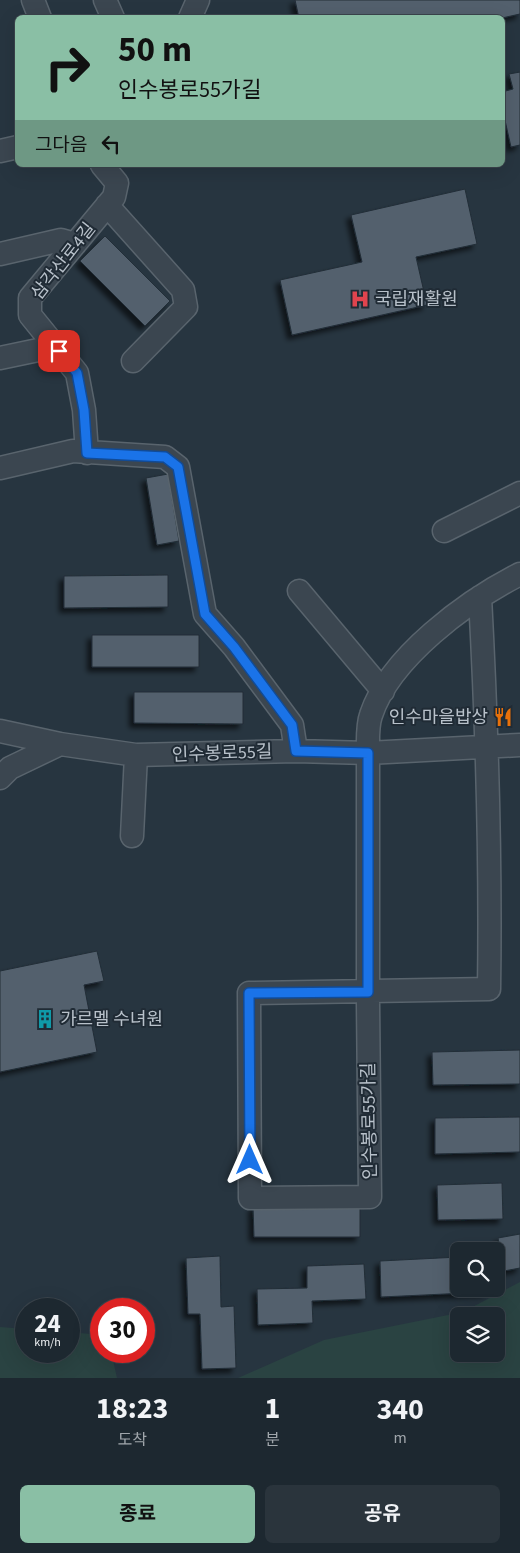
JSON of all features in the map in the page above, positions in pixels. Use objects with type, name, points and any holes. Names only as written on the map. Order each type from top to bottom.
[{"type":"street","points":[[33,0],[39,15]]},
{"type":"street","points":[[105,0],[112,15]]},
{"type":"street","points":[[191,15],[198,0]]},
{"type":"street","points":[[0,151],[15,148]]},
{"type":"street","name":"삼각산로4길","points":[[87,453],[84,410],[77,373],[30,315],[30,298],[114,197],[117,183],[104,167]]},
{"type":"street","name":"삼각산로4길","points":[[107,205],[183,290],[186,307],[133,361]]},
{"type":"street","points":[[0,254],[61,240],[75,244]]},
{"type":"street","points":[[0,358],[43,349],[50,340]]},
{"type":"street","points":[[0,468],[73,452],[165,457],[178,467],[205,614],[234,647],[292,725],[296,751]]},
{"type":"street","points":[[444,531],[520,493]]},
{"type":"street","name":"인수봉로55가길","points":[[488,747],[489,989],[368,992],[249,993],[250,1198],[370,1197],[368,992],[368,753],[370,716],[392,676],[432,633],[480,598],[520,574]]},
{"type":"street","points":[[299,591],[383,691]]},
{"type":"street","points":[[480,598],[488,747]]},
{"type":"street","name":"인수봉로55길","points":[[0,731],[60,744],[136,755],[296,751],[368,753],[520,745]]},
{"type":"street","points":[[0,778],[10,768],[60,744]]},
{"type":"street","points":[[132,836],[136,755]]},
{"type":"green space","points":[[520,1282],[520,1378],[238,1378],[324,1340],[450,1315],[450,1362],[505,1362],[505,1307],[472,1307],[492,1297],[505,1297],[505,1290]]},
{"type":"green space","points":[[0,1327],[15,1328],[15,1363],[80,1363],[80,1333],[90,1334],[90,1363],[114,1363],[117,1378],[0,1378]]},
{"type":"building","points":[[295,0],[520,0],[520,14],[505,17],[505,15],[298,15]]},
{"type":"building","points":[[520,72],[520,145],[511,147],[505,120],[505,91],[513,89],[509,74]]},
{"type":"building","points":[[465,189],[477,244],[416,257],[427,305],[292,335],[280,280],[362,262],[351,215]]},
{"type":"building","points":[[105,236],[170,301],[145,326],[80,261]]},
{"type":"building","points":[[168,474],[179,541],[157,545],[146,478]]},
{"type":"building","points":[[168,575],[168,607],[64,608],[64,576]]},
{"type":"building","points":[[92,635],[199,635],[199,667],[92,667]]},
{"type":"building","points":[[134,692],[243,692],[243,724],[134,723]]},
{"type":"building","name":"가르멜 수녀원","points":[[97,951],[104,981],[84,985],[97,1052],[0,1072],[0,971]]},
{"type":"building","points":[[520,1050],[520,1084],[433,1085],[432,1052]]},
{"type":"building","points":[[520,1117],[520,1152],[435,1154],[435,1118]]},
{"type":"building","points":[[502,1183],[503,1219],[438,1220],[437,1185]]},
{"type":"building","points":[[360,1205],[360,1237],[254,1237],[253,1206]]},
{"type":"building","points":[[520,1234],[520,1268],[505,1271],[505,1242],[499,1242],[498,1238]]},
{"type":"building","points":[[220,1256],[221,1307],[234,1306],[236,1368],[202,1369],[200,1314],[188,1314],[186,1258]]},
{"type":"building","points":[[450,1257],[450,1294],[381,1297],[380,1261]]},
{"type":"building","points":[[364,1264],[366,1299],[312,1301],[313,1323],[258,1325],[257,1289],[307,1288],[307,1266]]},
{"type":"place","name":"국립재활원","points":[[360,299]]},
{"type":"place","name":"인수마을밥상","points":[[503,717]]},
{"type":"place","name":"가르멜 수녀원","points":[[45,1019]]},
{"type":"route","points":[[59,351],[77,373],[84,410],[87,453],[165,457],[178,467],[193,557],[205,614],[234,647],[292,725],[296,751],[368,753],[368,992],[249,993],[250,1160]]}]
